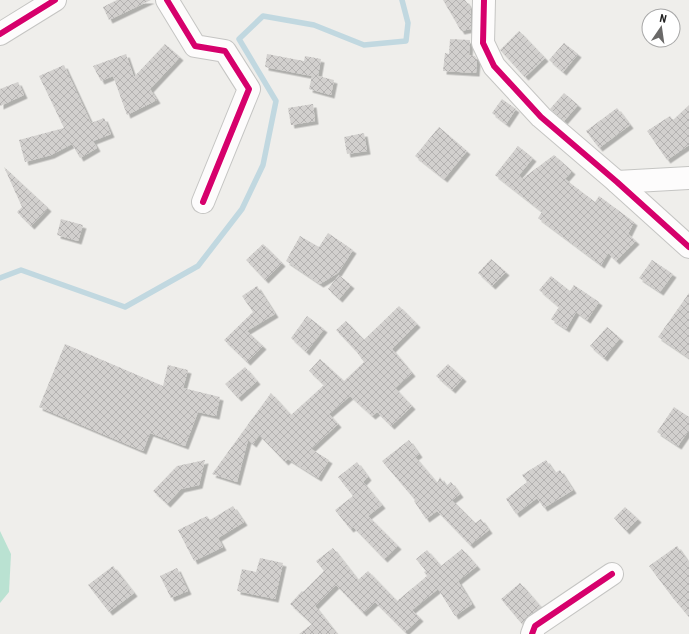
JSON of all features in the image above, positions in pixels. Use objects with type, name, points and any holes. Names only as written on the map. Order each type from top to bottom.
[{"type":"street","points":[[0,34],[54,0]]},
{"type":"street","points":[[167,0],[196,46],[225,51],[250,89],[202,202]]},
{"type":"street","points":[[484,0],[483,44],[494,66],[541,117],[617,182],[689,247]]},
{"type":"street","points":[[617,182],[689,178]]},
{"type":"street","points":[[532,634],[535,626],[612,574]]},
{"type":"green space","points":[[0,531],[11,554],[9,592],[0,603]]},
{"type":"building","points":[[117,0],[151,0],[109,20],[103,7]]},
{"type":"building","points":[[443,0],[465,0],[470,7],[471,29],[461,31]]},
{"type":"building","points":[[519,31],[545,58],[525,77],[500,50]]},
{"type":"building","points":[[450,39],[470,40],[469,55],[475,56],[477,60],[476,73],[443,71],[445,53],[449,54]]},
{"type":"building","points":[[564,43],[578,54],[563,72],[549,60]]},
{"type":"building","points":[[165,44],[180,57],[150,89],[157,100],[127,115],[113,76],[101,81],[93,66],[126,54],[134,77]]},
{"type":"building","points":[[267,54],[304,61],[305,56],[321,59],[318,76],[334,80],[331,95],[309,89],[312,76],[265,67]]},
{"type":"building","points":[[64,65],[91,123],[104,118],[111,134],[93,141],[97,148],[80,158],[72,144],[51,155],[25,162],[19,140],[64,128],[39,76]]},
{"type":"building","points":[[18,82],[24,95],[0,106],[0,89]]},
{"type":"building","points":[[564,93],[578,105],[564,121],[550,109]]},
{"type":"building","points":[[502,99],[516,109],[506,124],[492,113]]},
{"type":"building","points":[[313,104],[315,121],[291,125],[288,108]]},
{"type":"building","points":[[689,105],[689,145],[667,160],[647,131],[670,116],[673,120]]},
{"type":"building","points":[[617,108],[630,125],[599,148],[586,131]]},
{"type":"building","points":[[439,127],[467,151],[444,179],[415,156]]},
{"type":"building","points":[[364,133],[367,151],[347,154],[344,137]]},
{"type":"building","points":[[518,146],[533,158],[519,175],[522,179],[554,155],[572,171],[565,179],[595,202],[599,196],[634,222],[628,234],[636,241],[616,261],[608,253],[601,265],[538,218],[545,207],[541,211],[495,175]]},
{"type":"building","points":[[4,167],[48,208],[31,226],[17,212],[22,207]]},
{"type":"building","points":[[61,219],[83,225],[78,241],[57,235]]},
{"type":"building","points":[[328,233],[353,250],[338,273],[320,284],[286,261],[300,236],[319,247]]},
{"type":"building","points":[[263,244],[282,263],[265,280],[246,260]]},
{"type":"building","points":[[491,259],[506,272],[492,286],[478,273]]},
{"type":"building","points":[[652,260],[673,274],[660,292],[639,278]]},
{"type":"building","points":[[339,275],[351,285],[339,299],[328,289]]},
{"type":"building","points":[[551,276],[570,291],[574,285],[599,302],[587,320],[576,312],[566,329],[551,319],[559,307],[539,290]]},
{"type":"building","points":[[257,286],[275,314],[247,331],[263,346],[247,362],[224,340],[253,312],[242,296]]},
{"type":"building","points":[[689,293],[689,358],[658,337]]},
{"type":"building","points":[[399,306],[417,324],[392,349],[412,373],[395,388],[412,406],[391,426],[377,412],[372,416],[350,396],[329,414],[338,424],[311,449],[329,460],[318,478],[288,459],[285,462],[259,435],[253,444],[248,440],[237,482],[212,474],[271,393],[291,415],[324,385],[309,371],[320,359],[344,381],[364,362],[356,351],[336,330],[346,321],[364,340]]},
{"type":"building","points":[[307,316],[324,329],[306,352],[291,338]]},
{"type":"building","points":[[607,327],[620,338],[604,358],[590,346]]},
{"type":"building","points":[[65,344],[163,386],[168,365],[188,370],[183,388],[220,397],[216,416],[198,412],[185,446],[150,433],[143,451],[39,407]]},
{"type":"building","points":[[448,364],[463,378],[452,390],[436,376]]},
{"type":"building","points":[[245,367],[257,381],[238,398],[225,384]]},
{"type":"building","points":[[674,407],[689,417],[689,430],[678,446],[657,432]]},
{"type":"building","points":[[409,440],[419,454],[415,457],[437,483],[440,477],[446,486],[451,482],[460,494],[452,500],[475,523],[481,519],[489,530],[470,545],[437,511],[426,519],[414,501],[415,500],[382,461]]},
{"type":"building","points":[[205,460],[199,485],[181,489],[167,504],[153,491],[177,466]]},
{"type":"building","points":[[546,460],[555,473],[560,470],[573,490],[544,508],[537,498],[516,514],[506,499],[527,482],[522,475]]},
{"type":"building","points":[[357,462],[368,477],[363,482],[382,505],[368,516],[398,546],[384,559],[353,527],[350,529],[335,510],[353,496],[338,477]]},
{"type":"building","points":[[233,506],[244,522],[218,538],[223,547],[194,561],[178,530],[207,516],[210,520]]},
{"type":"building","points":[[625,507],[638,519],[626,531],[614,518]]},
{"type":"building","points":[[677,546],[689,563],[689,617],[649,566]]},
{"type":"building","points":[[333,548],[358,580],[368,571],[397,601],[427,576],[424,572],[426,571],[416,559],[427,550],[441,566],[462,549],[477,566],[458,581],[472,604],[455,616],[438,589],[412,610],[420,618],[405,632],[375,602],[363,613],[336,585],[315,606],[337,634],[299,634],[312,624],[290,604],[324,571],[316,561]]},
{"type":"building","points":[[260,558],[283,563],[275,599],[237,591],[242,569],[256,572]]},
{"type":"building","points":[[113,566],[134,593],[109,612],[88,585]]},
{"type":"building","points":[[177,568],[188,591],[171,598],[160,576]]},
{"type":"building","points":[[520,583],[541,607],[528,616],[522,624],[501,599]]},
{"type":"waterway","points":[[0,278],[21,270],[125,307],[198,266],[242,209],[263,165],[276,101],[239,39],[263,16],[314,25],[364,45],[406,41],[408,23],[402,0]]},
{"type":"cycle path","points":[[0,34],[55,0]]},
{"type":"cycle path","points":[[167,0],[195,46],[225,51],[249,89],[203,202]]},
{"type":"cycle path","points":[[484,0],[483,43],[494,66],[541,117],[617,182],[689,247]]},
{"type":"cycle path","points":[[532,634],[535,626],[612,574]]}]
